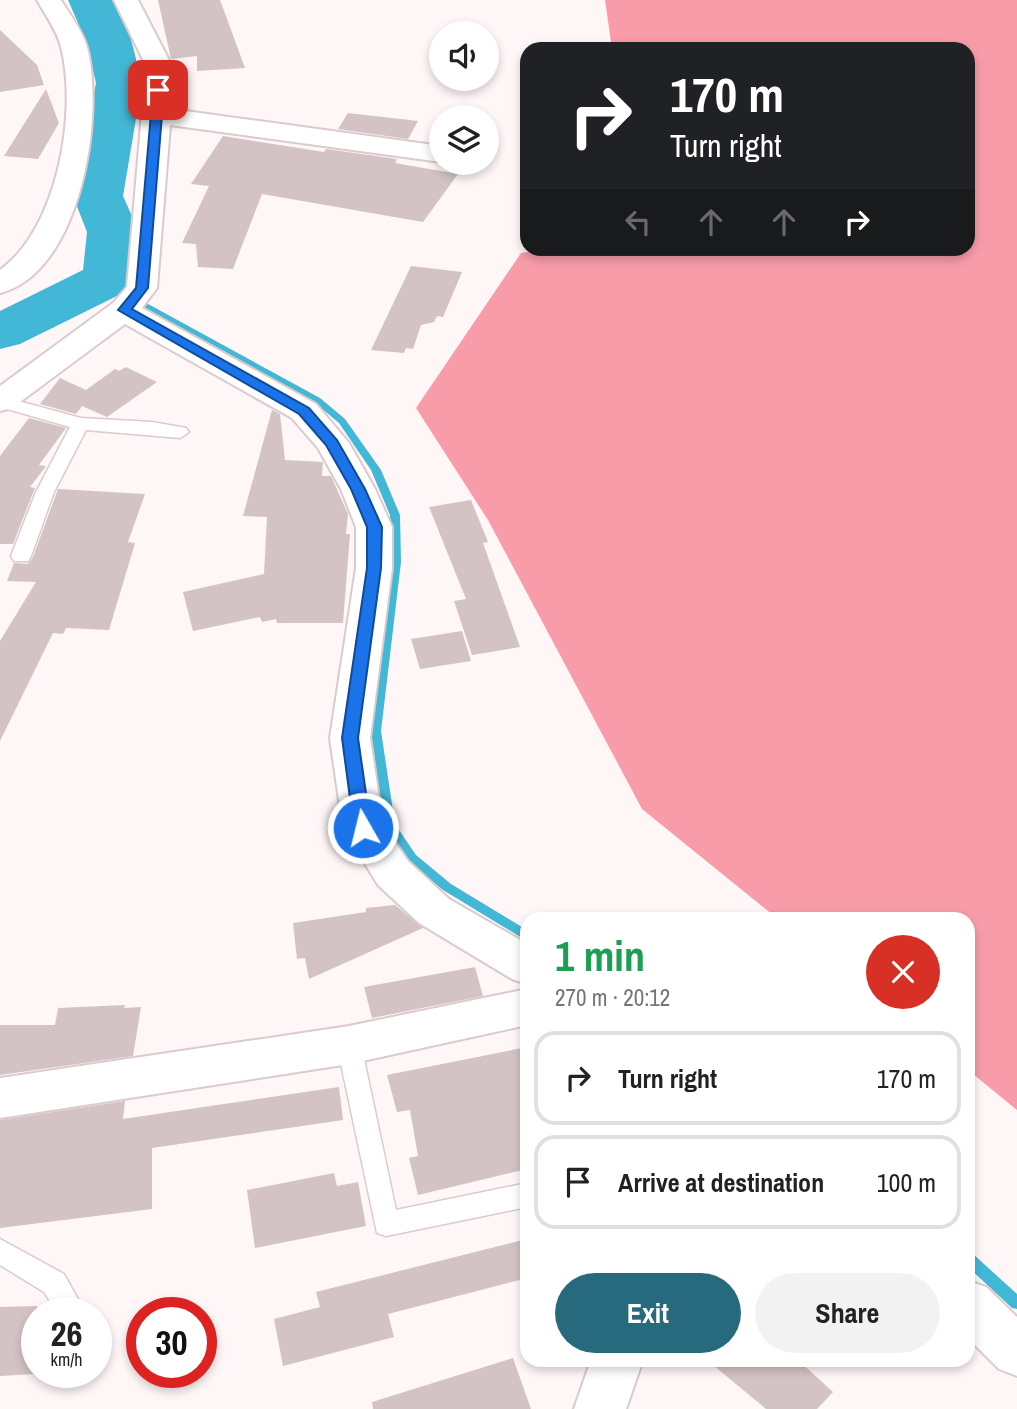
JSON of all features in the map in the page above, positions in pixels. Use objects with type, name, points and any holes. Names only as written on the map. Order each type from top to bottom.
[{"type":"street","points":[[0,284],[33,258],[51,230],[66,188],[76,137],[79,75],[73,45],[49,0]]},
{"type":"street","points":[[0,401],[130,303],[142,288],[159,66],[125,0]]},
{"type":"street","points":[[157,115],[429,152]]},
{"type":"street","points":[[130,303],[304,411],[332,443],[358,489],[374,527],[374,568],[350,738],[363,828],[393,873],[433,911],[520,962]]},
{"type":"street","points":[[0,1098],[349,1045],[520,1008]]},
{"type":"street","points":[[975,1311],[1017,1352]]},
{"type":"street","points":[[600,1409],[615,1367]]},
{"type":"lane","points":[[0,401],[80,424],[180,432]]},
{"type":"lane","points":[[21,556],[45,492],[80,424]]},
{"type":"lane","points":[[349,1045],[386,1224],[520,1196]]},
{"type":"lane","points":[[0,1251],[54,1283],[63,1297]]},
{"type":"shaded area","points":[[605,0],[1017,0],[1017,1110],[975,1076],[975,912],[769,912],[642,809],[488,520],[416,408],[520,254],[975,256],[975,42],[611,42]]},
{"type":"building","points":[[158,0],[220,0],[245,68],[197,71],[197,56],[171,59]]},
{"type":"building","points":[[0,30],[37,65],[44,85],[0,92]]},
{"type":"building","points":[[46,89],[59,123],[38,159],[4,156]]},
{"type":"building","points":[[348,113],[418,121],[408,139],[338,129]]},
{"type":"building","points":[[223,136],[324,152],[326,149],[397,159],[395,163],[429,169],[429,175],[457,175],[423,222],[262,194],[233,269],[198,267],[196,244],[182,243],[209,186],[191,184]]},
{"type":"building","points":[[411,266],[462,272],[443,317],[437,316],[434,322],[421,325],[413,349],[406,348],[404,353],[371,350]]},
{"type":"building","points":[[126,367],[157,382],[107,417],[82,406],[76,414],[40,404],[60,378],[86,390],[115,369],[119,371]]},
{"type":"building","points":[[272,410],[280,414],[285,460],[323,462],[322,476],[331,476],[348,514],[346,534],[350,534],[343,623],[277,623],[276,619],[262,622],[260,617],[193,631],[183,592],[264,574],[267,517],[243,516]]},
{"type":"building","points":[[29,418],[66,428],[39,465],[46,466],[30,487],[35,488],[13,544],[0,544],[0,456]]},
{"type":"building","points":[[58,489],[145,494],[128,542],[135,543],[109,630],[66,628],[63,634],[53,633],[0,741],[0,641],[36,582],[7,581],[14,563],[28,564],[33,557]]},
{"type":"building","points":[[471,500],[488,542],[483,543],[520,647],[472,655],[454,601],[466,599],[429,507]]},
{"type":"building","points":[[462,631],[471,661],[420,669],[411,639]]},
{"type":"building","points":[[395,905],[423,928],[309,979],[305,958],[297,959],[293,923]]},
{"type":"building","points":[[475,967],[483,996],[372,1018],[364,987]]},
{"type":"building","points":[[125,1005],[124,1008],[141,1007],[133,1056],[0,1075],[0,1025],[55,1025],[58,1008]]},
{"type":"building","points":[[520,1048],[520,1171],[418,1195],[409,1158],[418,1156],[410,1110],[397,1112],[387,1075]]},
{"type":"building","points":[[339,1087],[343,1120],[152,1148],[152,1209],[0,1228],[0,1120],[125,1101],[123,1119]]},
{"type":"building","points":[[334,1173],[337,1186],[358,1182],[366,1226],[255,1248],[247,1190]]},
{"type":"building","points":[[520,1241],[520,1280],[388,1314],[394,1337],[283,1366],[274,1319],[320,1307],[316,1292]]},
{"type":"building","points":[[21,1306],[21,1375],[0,1376],[0,1307]]},
{"type":"building","points":[[513,1358],[531,1409],[373,1409],[372,1402]]},
{"type":"building","points":[[715,1367],[806,1367],[833,1392],[817,1409],[766,1409]]},
{"type":"waterway","points":[[0,332],[104,282],[110,270],[113,232],[98,196],[119,83],[108,39],[90,0]]},
{"type":"waterway","points":[[104,282],[109,289],[317,400],[342,421],[376,470],[395,515],[396,562],[376,731],[390,825],[412,858],[447,887],[520,932]]},
{"type":"waterway","points":[[975,1264],[1017,1303]]},
{"type":"route","points":[[158,90],[142,288],[124,310],[304,411],[332,443],[358,489],[374,527],[374,568],[350,738],[363,828]]}]
